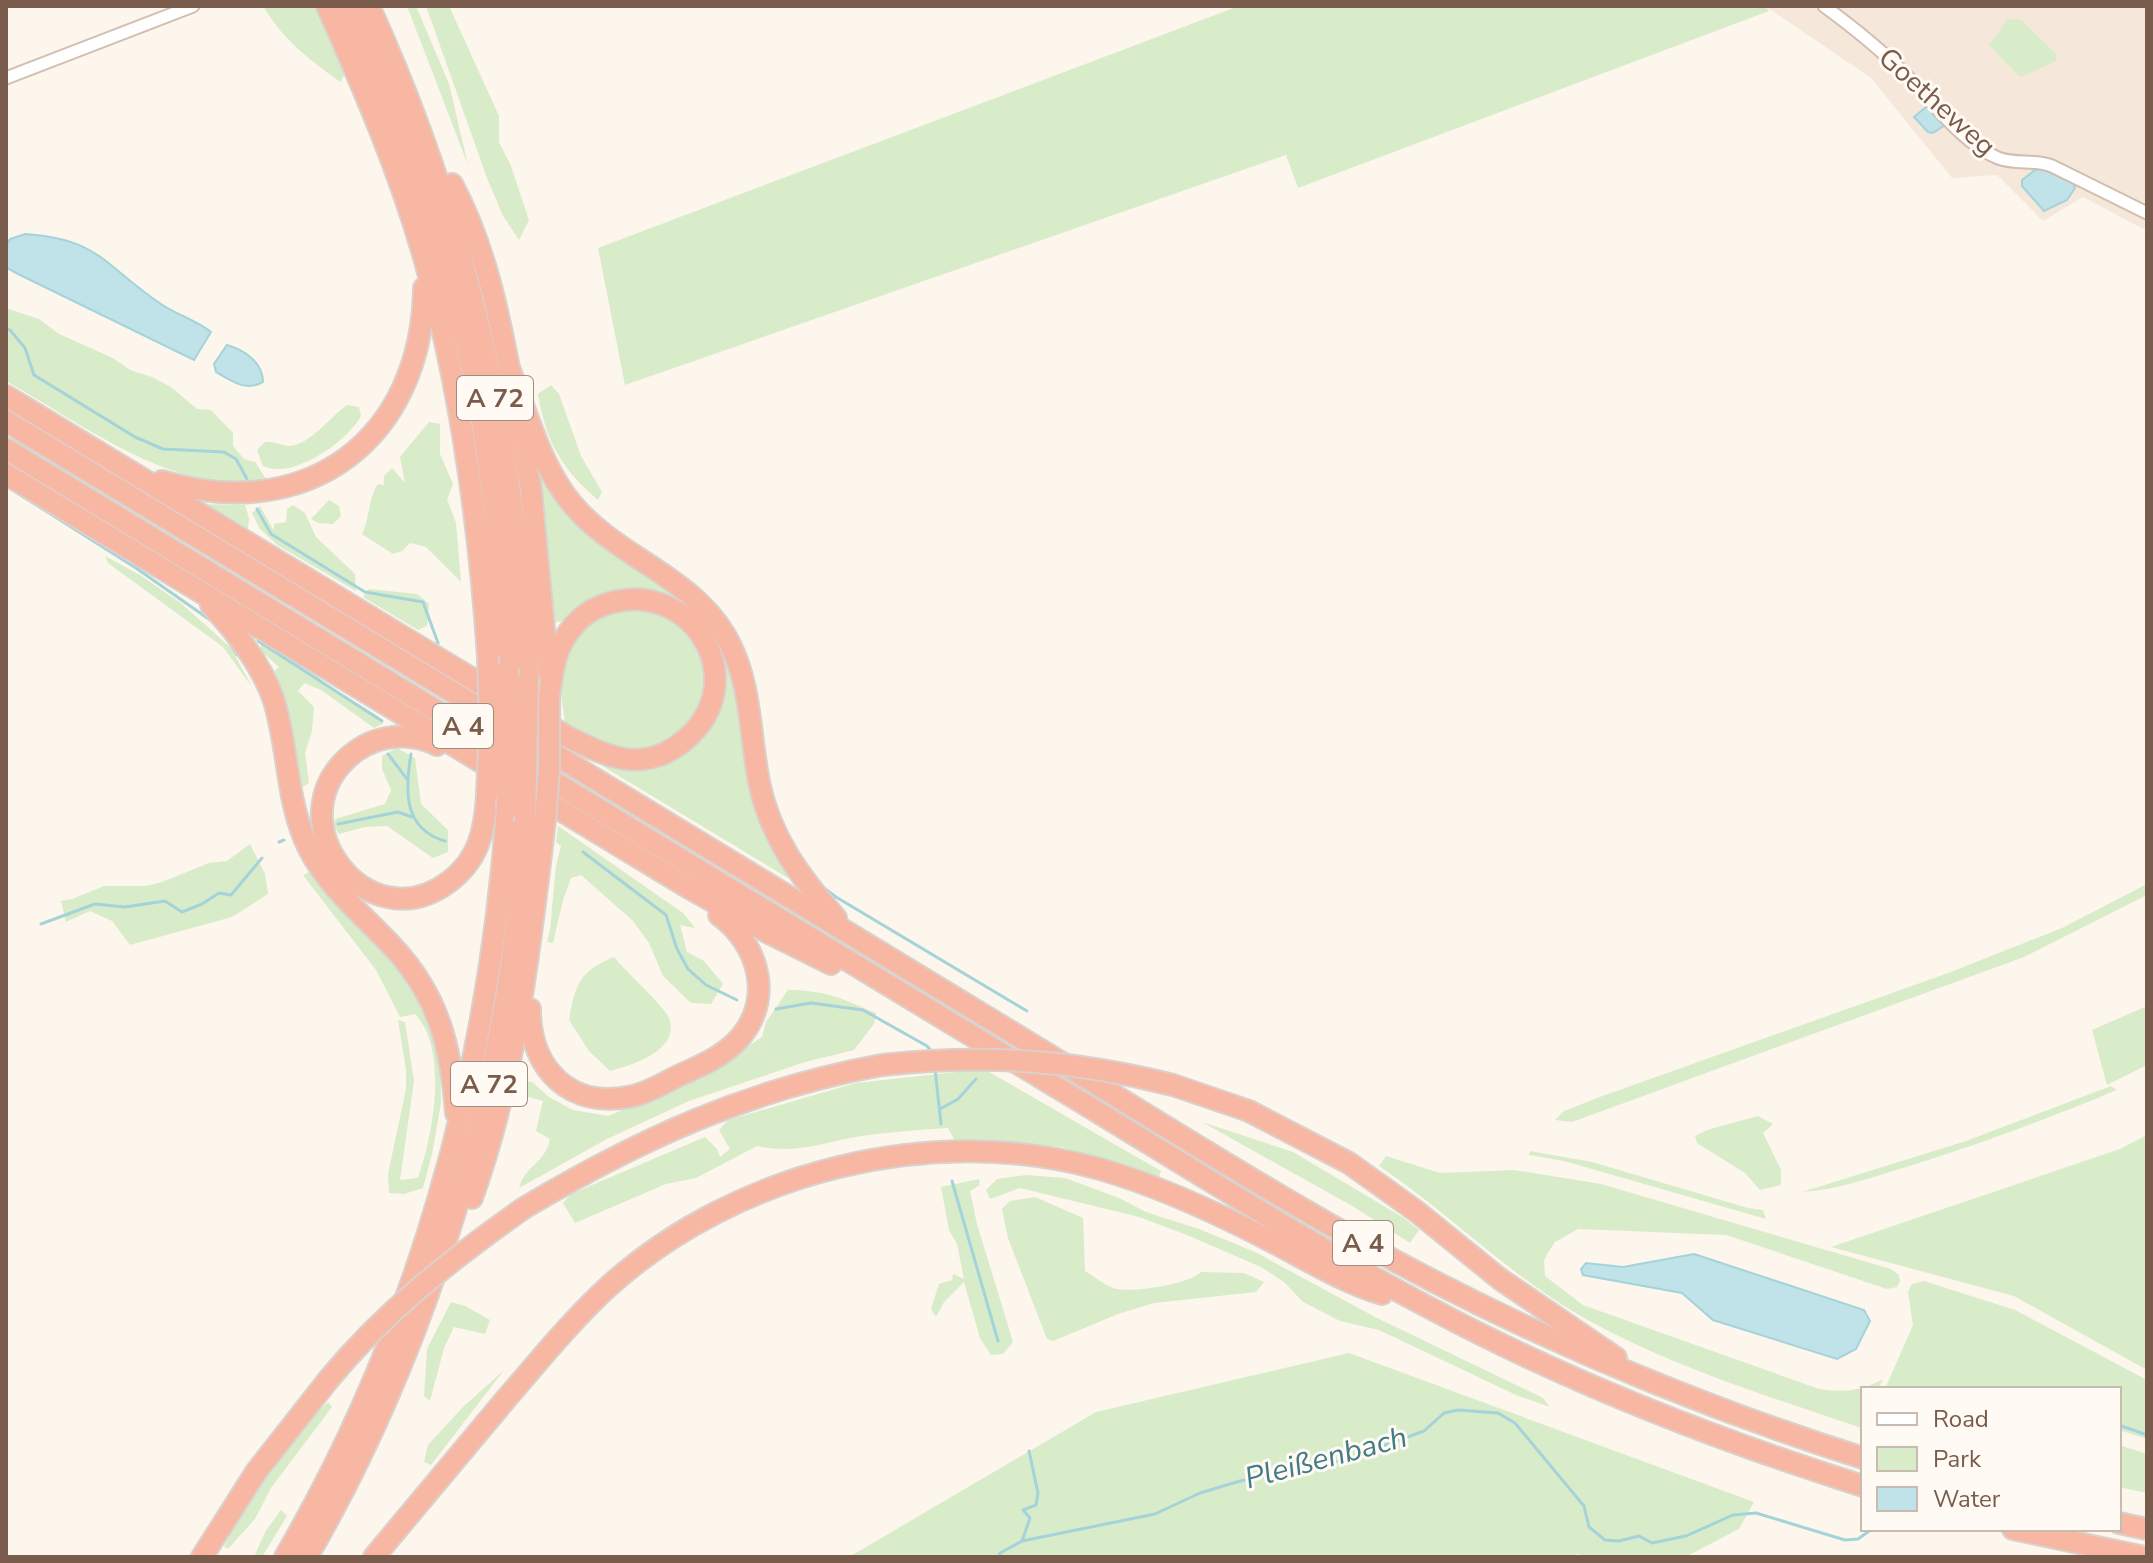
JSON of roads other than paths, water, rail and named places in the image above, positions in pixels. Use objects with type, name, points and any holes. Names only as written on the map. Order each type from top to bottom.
[{"type":"highway","points":[[327,6],[386,146],[424,260],[453,381],[473,493],[488,656],[490,725],[487,795],[481,839],[475,855],[464,870],[440,889],[419,897],[400,898],[377,894],[353,881],[334,860],[323,831],[321,813],[325,793],[339,768],[357,750],[379,739],[413,737],[431,741],[485,765]]},
{"type":"highway","name":"A 72","points":[[285,1557],[370,1390],[419,1262],[457,1133],[474,1057],[492,957],[507,809],[508,668],[500,565],[485,440],[473,374],[453,294],[409,154],[348,6]]},
{"type":"highway","name":"A 72","points":[[307,1557],[385,1404],[413,1337],[456,1211],[483,1110],[503,1013],[517,910],[535,821],[522,576],[511,487],[493,386],[471,288],[446,201],[420,124],[369,6]]},
{"type":"highway","points":[[420,124],[457,193],[488,279],[509,368],[531,490],[549,696],[549,770],[535,821],[527,977],[530,1029],[534,1050],[548,1071],[566,1087],[586,1096],[610,1100],[636,1096],[720,1054],[737,1041],[755,1010],[760,989],[758,969],[751,949],[741,935],[684,885]]},
{"type":"highway","points":[[132,472],[212,493],[256,493],[298,483],[331,468],[358,449],[379,428],[409,376],[423,322],[424,260]]},
{"type":"highway","points":[[509,368],[545,462],[574,506],[612,539],[686,590],[724,634],[740,666],[748,692],[759,782],[768,815],[785,853],[800,876],[849,933]]},
{"type":"highway","points":[[6,396],[568,737],[601,754],[630,761],[660,757],[675,749],[699,728],[712,704],[715,690],[712,658],[707,643],[696,627],[667,604],[648,599],[614,601],[581,617],[566,636],[558,652],[549,696]]},
{"type":"highway","name":"A 4","points":[[6,421],[1359,1241],[1434,1282],[1645,1380],[1735,1415],[1861,1457]]},
{"type":"highway","name":"A 4","points":[[6,449],[1251,1205],[1428,1308],[1561,1372],[1661,1414],[1861,1485]]},
{"type":"highway","points":[[6,474],[684,885],[767,932],[920,1004]]},
{"type":"highway","points":[[198,591],[250,654],[266,679],[281,730],[296,814],[308,848],[339,893],[394,948],[419,979],[436,1011],[453,1075],[457,1133]]},
{"type":"highway","points":[[413,1337],[445,1272],[499,1117],[527,977]]},
{"type":"highway","points":[[202,1557],[256,1472],[329,1379],[381,1322],[425,1282],[524,1208],[612,1157],[716,1110],[798,1083],[882,1065],[969,1058],[1032,1060],[1113,1071],[1173,1085],[1249,1111],[1349,1163],[1416,1211],[1500,1279],[1585,1335],[1645,1380]]},
{"type":"highway","points":[[374,1557],[539,1361],[609,1286],[649,1254],[693,1226],[762,1193],[836,1168],[911,1154],[963,1152],[1040,1157],[1098,1168],[1182,1198],[1373,1291],[1428,1308]]},
{"type":"highway","points":[[2121,1523],[2147,1529]]},
{"type":"highway","points":[[2022,1531],[2144,1557]]},
{"type":"street","points":[[6,78],[193,6]]},
{"type":"street","name":"Goetheweg","points":[[1824,6],[1883,53],[1929,102],[1979,147],[1997,158],[2013,162],[2038,160],[2147,212]]},
{"type":"water","points":[[1927,106],[1945,125],[1933,133],[1928,132],[1914,117]]},
{"type":"water","points":[[2042,169],[2073,183],[2075,188],[2067,200],[2044,211],[2022,186],[2022,180],[2035,170]]},
{"type":"water","points":[[25,234],[50,237],[87,249],[161,304],[211,332],[194,360],[7,268],[6,246],[10,239]]},
{"type":"water","points":[[227,345],[252,358],[260,369],[263,382],[245,386],[216,372],[214,364]]},
{"type":"water","points":[[1694,1254],[1864,1310],[1870,1321],[1856,1349],[1837,1359],[1713,1320],[1682,1293],[1583,1275],[1581,1269],[1586,1263],[1623,1267]]},
{"type":"waterway","points":[[6,329],[25,348],[34,375],[135,437],[163,449],[224,452],[236,459],[247,479]]},
{"type":"waterway","points":[[19,494],[136,568],[213,622]]},
{"type":"waterway","points":[[257,509],[271,534],[365,592],[423,602],[438,643]]},
{"type":"waterway","points":[[225,636],[237,655]]},
{"type":"waterway","points":[[258,641],[382,721]]},
{"type":"waterway","points":[[388,754],[407,779]]},
{"type":"waterway","points":[[411,754],[408,794],[414,818],[431,835],[445,841]]},
{"type":"waterway","points":[[338,824],[398,812],[412,817]]},
{"type":"waterway","points":[[279,842],[284,840]]},
{"type":"waterway","points":[[583,852],[666,915],[677,949],[688,969],[706,985],[737,1000]]},
{"type":"waterway","points":[[41,924],[95,904],[125,907],[165,901],[182,912],[219,893],[231,895],[262,858]]},
{"type":"waterway","points":[[820,885],[1027,1011]]},
{"type":"waterway","points":[[776,1009],[811,1003],[863,1010],[927,1046],[933,1053]]},
{"type":"waterway","points":[[935,1069],[941,1124]]},
{"type":"waterway","points":[[940,1109],[958,1099],[976,1079]]},
{"type":"waterway","points":[[952,1181],[998,1341]]},
{"type":"waterway","name":"Pleißenbach","points":[[999,1557],[1000,1553],[1022,1541],[1155,1514],[1200,1493],[1240,1481],[1344,1460],[1424,1431],[1444,1413],[1458,1410],[1498,1413],[1515,1423],[1584,1506],[1589,1527],[1605,1540],[1619,1541],[1639,1536],[1652,1543],[1686,1536],[1733,1515],[1756,1513],[1845,1540],[1858,1539],[1869,1531]]},
{"type":"waterway","name":"Pleißenbach","points":[[2121,1426],[2147,1435]]},
{"type":"waterway","points":[[1022,1541],[1030,1518],[1023,1510],[1036,1505],[1038,1493],[1029,1451]]}]
